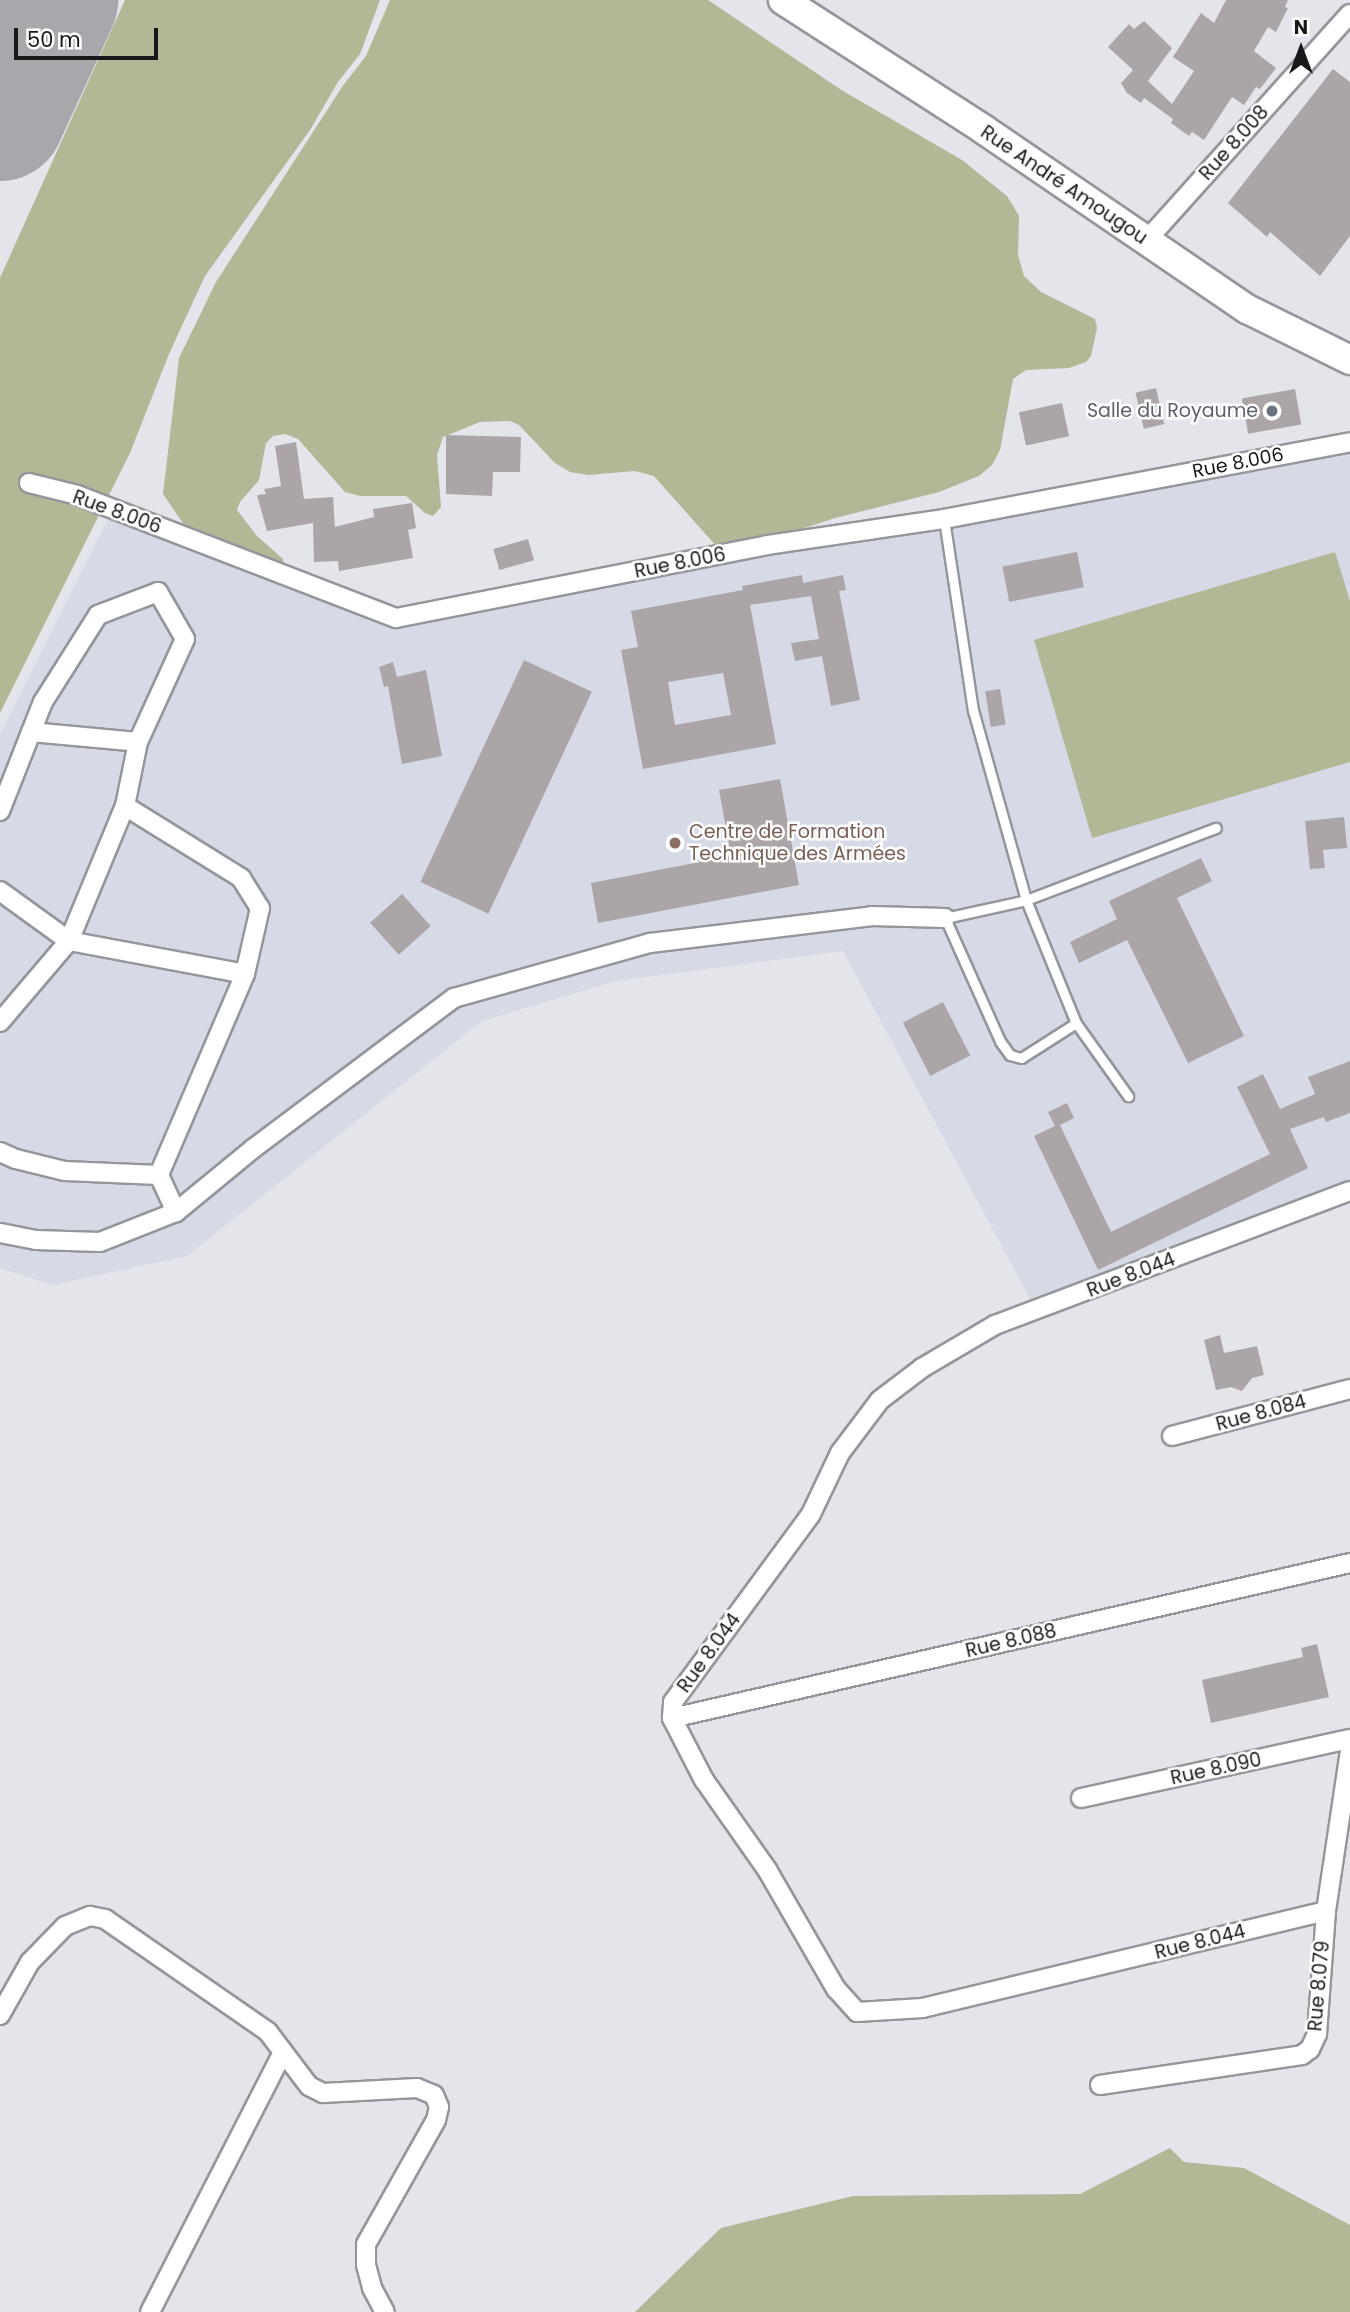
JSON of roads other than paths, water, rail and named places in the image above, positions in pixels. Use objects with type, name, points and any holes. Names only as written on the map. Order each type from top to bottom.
[{"type":"main road","name":"Rue André Amougou","points":[[783,0],[983,129],[1247,309],[1350,360]]},
{"type":"street","name":"Rue 8.008","points":[[1146,241],[1350,14]]},
{"type":"street","name":"Rue 8.006","points":[[29,483],[77,495],[396,618],[767,545],[944,519],[1350,442]]},
{"type":"street","points":[[0,811],[43,702],[98,615],[158,592],[185,639],[138,741],[125,806],[69,941],[0,1022]]},
{"type":"street","points":[[31,732],[138,741]]},
{"type":"street","points":[[125,806],[242,878],[260,908],[245,974],[159,1175],[176,1212]]},
{"type":"street","points":[[0,891],[69,941],[245,974]]},
{"type":"street","points":[[0,1233],[36,1240],[100,1242],[176,1212],[254,1149],[454,998],[650,943],[872,916],[945,918]]},
{"type":"street","points":[[0,1152],[16,1159],[65,1171],[159,1175]]},
{"type":"street","name":"Rue 8.044","points":[[1326,1911],[923,2008],[857,2012],[836,1989],[768,1871],[704,1780],[672,1718],[673,1702],[811,1514],[840,1453],[880,1400],[922,1368],[995,1325],[1350,1191]]},
{"type":"street","name":"Rue 8.084","points":[[1172,1436],[1350,1389]]},
{"type":"street","name":"Rue 8.088","points":[[672,1718],[1350,1563]]},
{"type":"street","name":"Rue 8.090","points":[[1081,1798],[1350,1739]]},
{"type":"street","name":"Rue 8.079","points":[[1100,2085],[1302,2056],[1310,2049],[1317,2034],[1326,1911],[1350,1750]]},
{"type":"street","points":[[1339,1824],[1345,1841],[1350,1845]]},
{"type":"street","points":[[0,2015],[30,1962],[65,1926],[90,1916],[105,1919],[268,2032],[309,2086],[323,2093],[417,2088],[434,2095],[439,2107],[436,2120],[366,2244],[366,2265],[372,2288],[385,2312]]},
{"type":"street","points":[[150,2312],[283,2052]]},
{"type":"lane","points":[[944,519],[973,710],[1026,900],[1076,1023],[1128,1096]]},
{"type":"lane","points":[[1076,1023],[1021,1058],[1010,1055],[1000,1041],[945,918],[1026,900],[1216,828]]},
{"type":"place","name":"Salle du Royaume","points":[[1272,411]]},
{"type":"place","name":"Centre de Formation Technique des Armées","points":[[675,843]]}]
